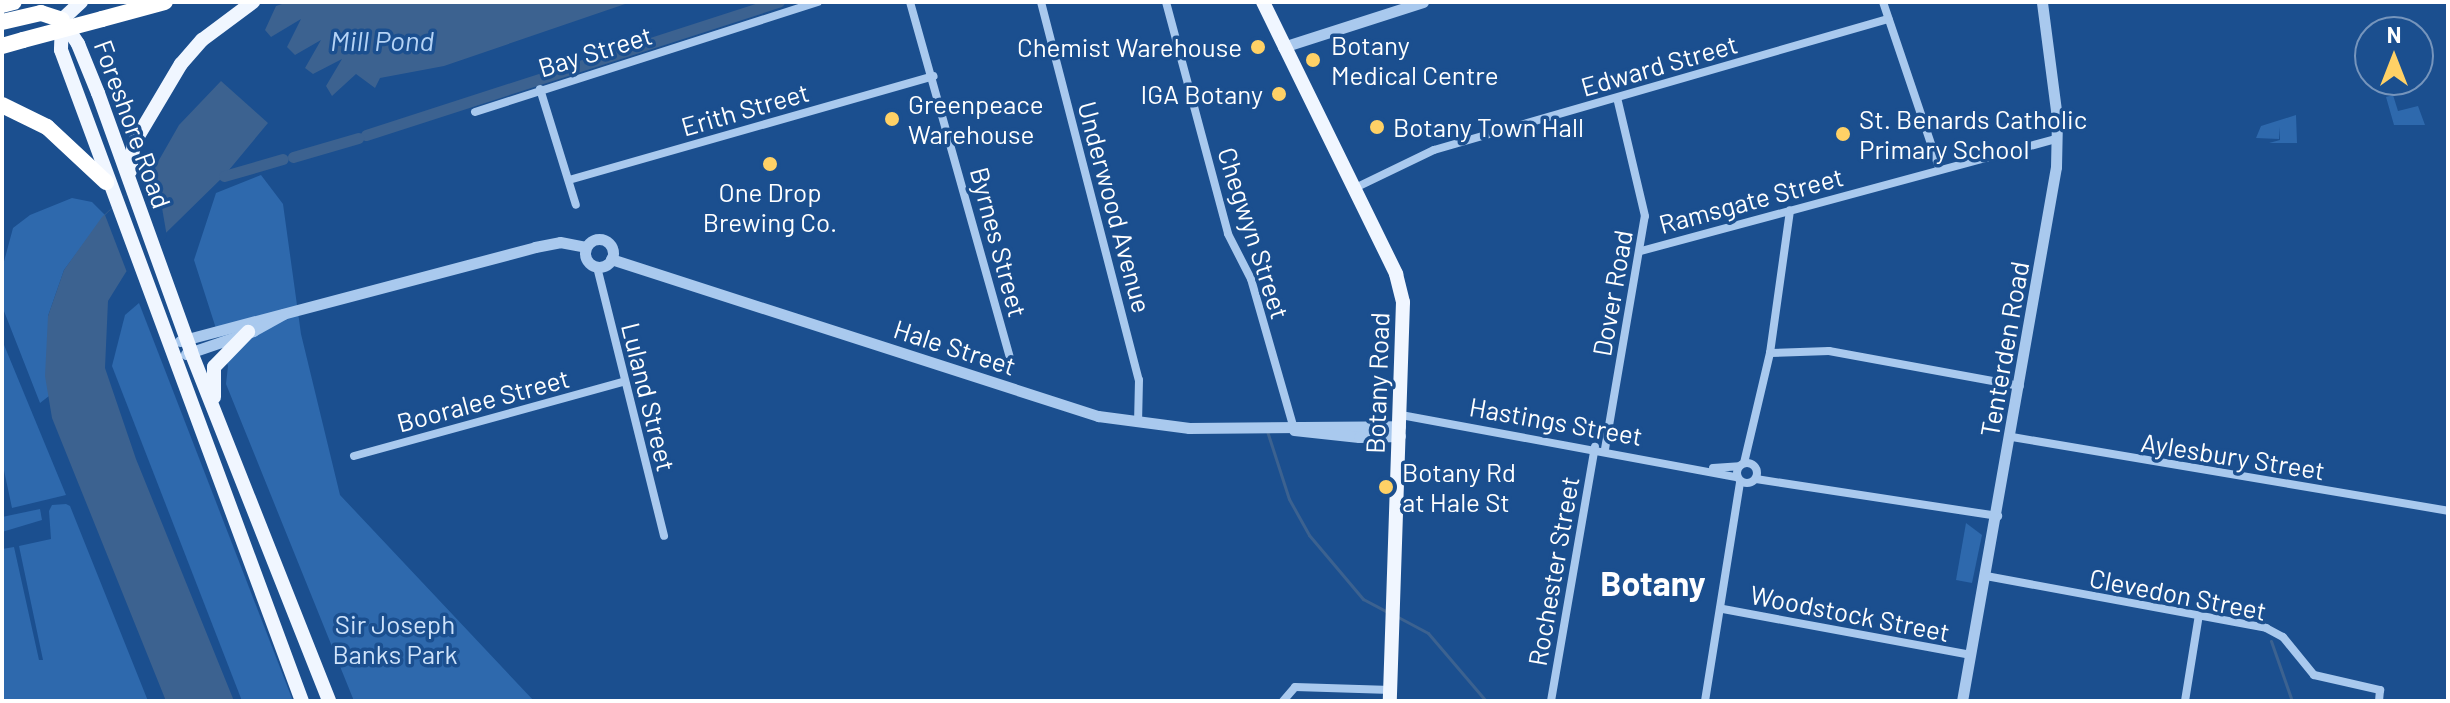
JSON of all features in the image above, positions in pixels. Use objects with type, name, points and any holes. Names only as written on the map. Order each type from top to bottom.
[{"type":"highway","points":[[2,5],[14,2]]},
{"type":"highway","points":[[2,46],[158,4]]},
{"type":"highway","points":[[2,22],[41,13],[62,20]]},
{"type":"highway","points":[[2,105],[47,127],[106,182]]},
{"type":"main road","points":[[62,20],[81,2]]},
{"type":"main road","name":"Botany Road","points":[[1263,2],[1401,288],[1400,425],[1390,696]]},
{"type":"main road","points":[[132,187],[134,143],[196,46],[251,3]]},
{"type":"main road","name":"Foreshore Road","points":[[62,20],[59,44],[107,170],[106,182],[302,701]]},
{"type":"main road","name":"Foreshore Road","points":[[62,20],[78,44],[189,345],[329,701]]},
{"type":"main road","points":[[217,413],[212,372],[248,332]]},
{"type":"street","name":"Bay Street","points":[[475,112],[818,2]]},
{"type":"street","name":"Byrnes Street","points":[[910,2],[1009,355]]},
{"type":"street","name":"Underwood Avenue","points":[[1041,2],[1141,394],[1139,417]]},
{"type":"street","name":"Chegwyn Street","points":[[1166,2],[1228,234],[1251,279],[1294,429]]},
{"type":"street","points":[[1283,47],[1423,2]]},
{"type":"street","points":[[1883,2],[1940,170]]},
{"type":"street","name":"Tenterden Road","points":[[1962,701],[2012,437],[2057,139],[2042,2]]},
{"type":"street","name":"Edward Street","points":[[1352,190],[1434,150],[1889,19]]},
{"type":"street","name":"Erith Street","points":[[569,180],[933,76]]},
{"type":"street","points":[[540,89],[576,205]]},
{"type":"street","name":"Dover Road","points":[[1605,449],[1645,216],[1617,98]]},
{"type":"street","name":"Ramsgate Street","points":[[1641,251],[2057,139]]},
{"type":"street","points":[[1705,701],[1770,353],[1790,210]]},
{"type":"street","name":"Hale Street","points":[[586,247],[605,241],[611,259],[1098,416],[1294,429],[1331,424],[1400,425]]},
{"type":"street","points":[[172,351],[297,309],[535,247],[560,242],[586,247],[586,260],[597,267],[611,259]]},
{"type":"street","name":"Luland Street","points":[[597,267],[622,382],[664,536]]},
{"type":"street","points":[[189,345],[248,332],[284,313]]},
{"type":"street","points":[[1770,353],[1829,351],[2020,386]]},
{"type":"street","name":"Booralee Street","points":[[354,456],[622,382]]},
{"type":"street","name":"Hastings Street","points":[[1400,425],[1595,447],[1998,516]]},
{"type":"street","name":"Aylesbury Street","points":[[2012,437],[2448,511]]},
{"type":"street","name":"Rochester Street","points":[[1551,701],[1595,447]]},
{"type":"street","name":"Clevedon Street","points":[[1986,576],[2266,628],[2283,637],[2314,675],[2380,690],[2379,701]]},
{"type":"street","name":"Woodstock Street","points":[[1723,609],[1970,655]]},
{"type":"street","points":[[2185,701],[2199,615]]},
{"type":"street","points":[[1283,699],[1295,687],[1390,696]]},
{"type":"green space","points":[[2393,96],[2398,111],[2418,106],[2425,125],[2394,125],[2386,97]]},
{"type":"green space","points":[[2296,115],[2297,143],[2269,143],[2280,140],[2280,127],[2279,139],[2256,138],[2261,126]]},
{"type":"green space","name":"Sir Joseph Banks Park","points":[[261,175],[283,204],[301,334],[340,495],[534,701],[354,701],[226,384],[228,366],[194,260],[216,193]]},
{"type":"green space","points":[[72,198],[92,202],[105,215],[64,270],[48,316],[49,396],[40,403],[2,306],[2,269],[13,228],[30,215]]},
{"type":"green space","points":[[139,303],[293,701],[242,701],[112,366],[125,315]]},
{"type":"green space","points":[[2,340],[66,495],[12,508],[2,461]]},
{"type":"green space","points":[[52,505],[70,506],[148,701],[2,701],[2,549],[14,547],[39,660],[43,660],[19,546],[51,539],[49,511]]},
{"type":"green space","points":[[40,509],[42,520],[2,532],[2,517]]},
{"type":"green space","points":[[1966,523],[1982,535],[1972,583],[1956,580]]},
{"type":"water","name":"Mill Pond","points":[[288,2],[631,2],[444,66],[380,78],[375,88],[356,74],[332,96],[326,86],[342,59],[313,74],[305,68],[321,40],[295,55],[287,47],[301,19],[271,37],[265,30],[276,6]]},
{"type":"water","points":[[221,81],[268,123],[224,176],[126,272],[108,301],[105,368],[136,459],[234,701],[166,701],[52,418],[45,376],[48,316],[64,270],[102,217],[155,167],[179,125]]},
{"type":"pier","points":[[155,167],[167,237],[128,275],[105,215]]},
{"type":"waterway","points":[[366,135],[779,2]]},
{"type":"waterway","points":[[293,157],[358,138]]},
{"type":"waterway","points":[[224,176],[283,159]]},
{"type":"waterway","points":[[1267,431],[1289,499],[1309,535],[1363,599],[1387,612]]},
{"type":"waterway","points":[[1398,617],[1428,633],[1486,701]]},
{"type":"waterway","points":[[2271,641],[2292,701]]},
{"type":"place","name":"Chemist Warehouse","points":[[1258,47]]},
{"type":"place","name":"Botany Medical Centre","points":[[1313,60]]},
{"type":"place","name":"IGA Botany","points":[[1279,94]]},
{"type":"place","name":"Greenpeace Warehouse","points":[[892,119]]},
{"type":"place","name":"Botany Town Hall","points":[[1377,127]]},
{"type":"place","name":"St. Benards Catholic Primary School","points":[[1843,134]]},
{"type":"place","name":"One Drop Brewing Co.","points":[[770,164]]},
{"type":"place","name":"Botany Rd at Hale St","points":[[1386,487]]},
{"type":"district","name":"Botany","points":[[1653,583]]}]
